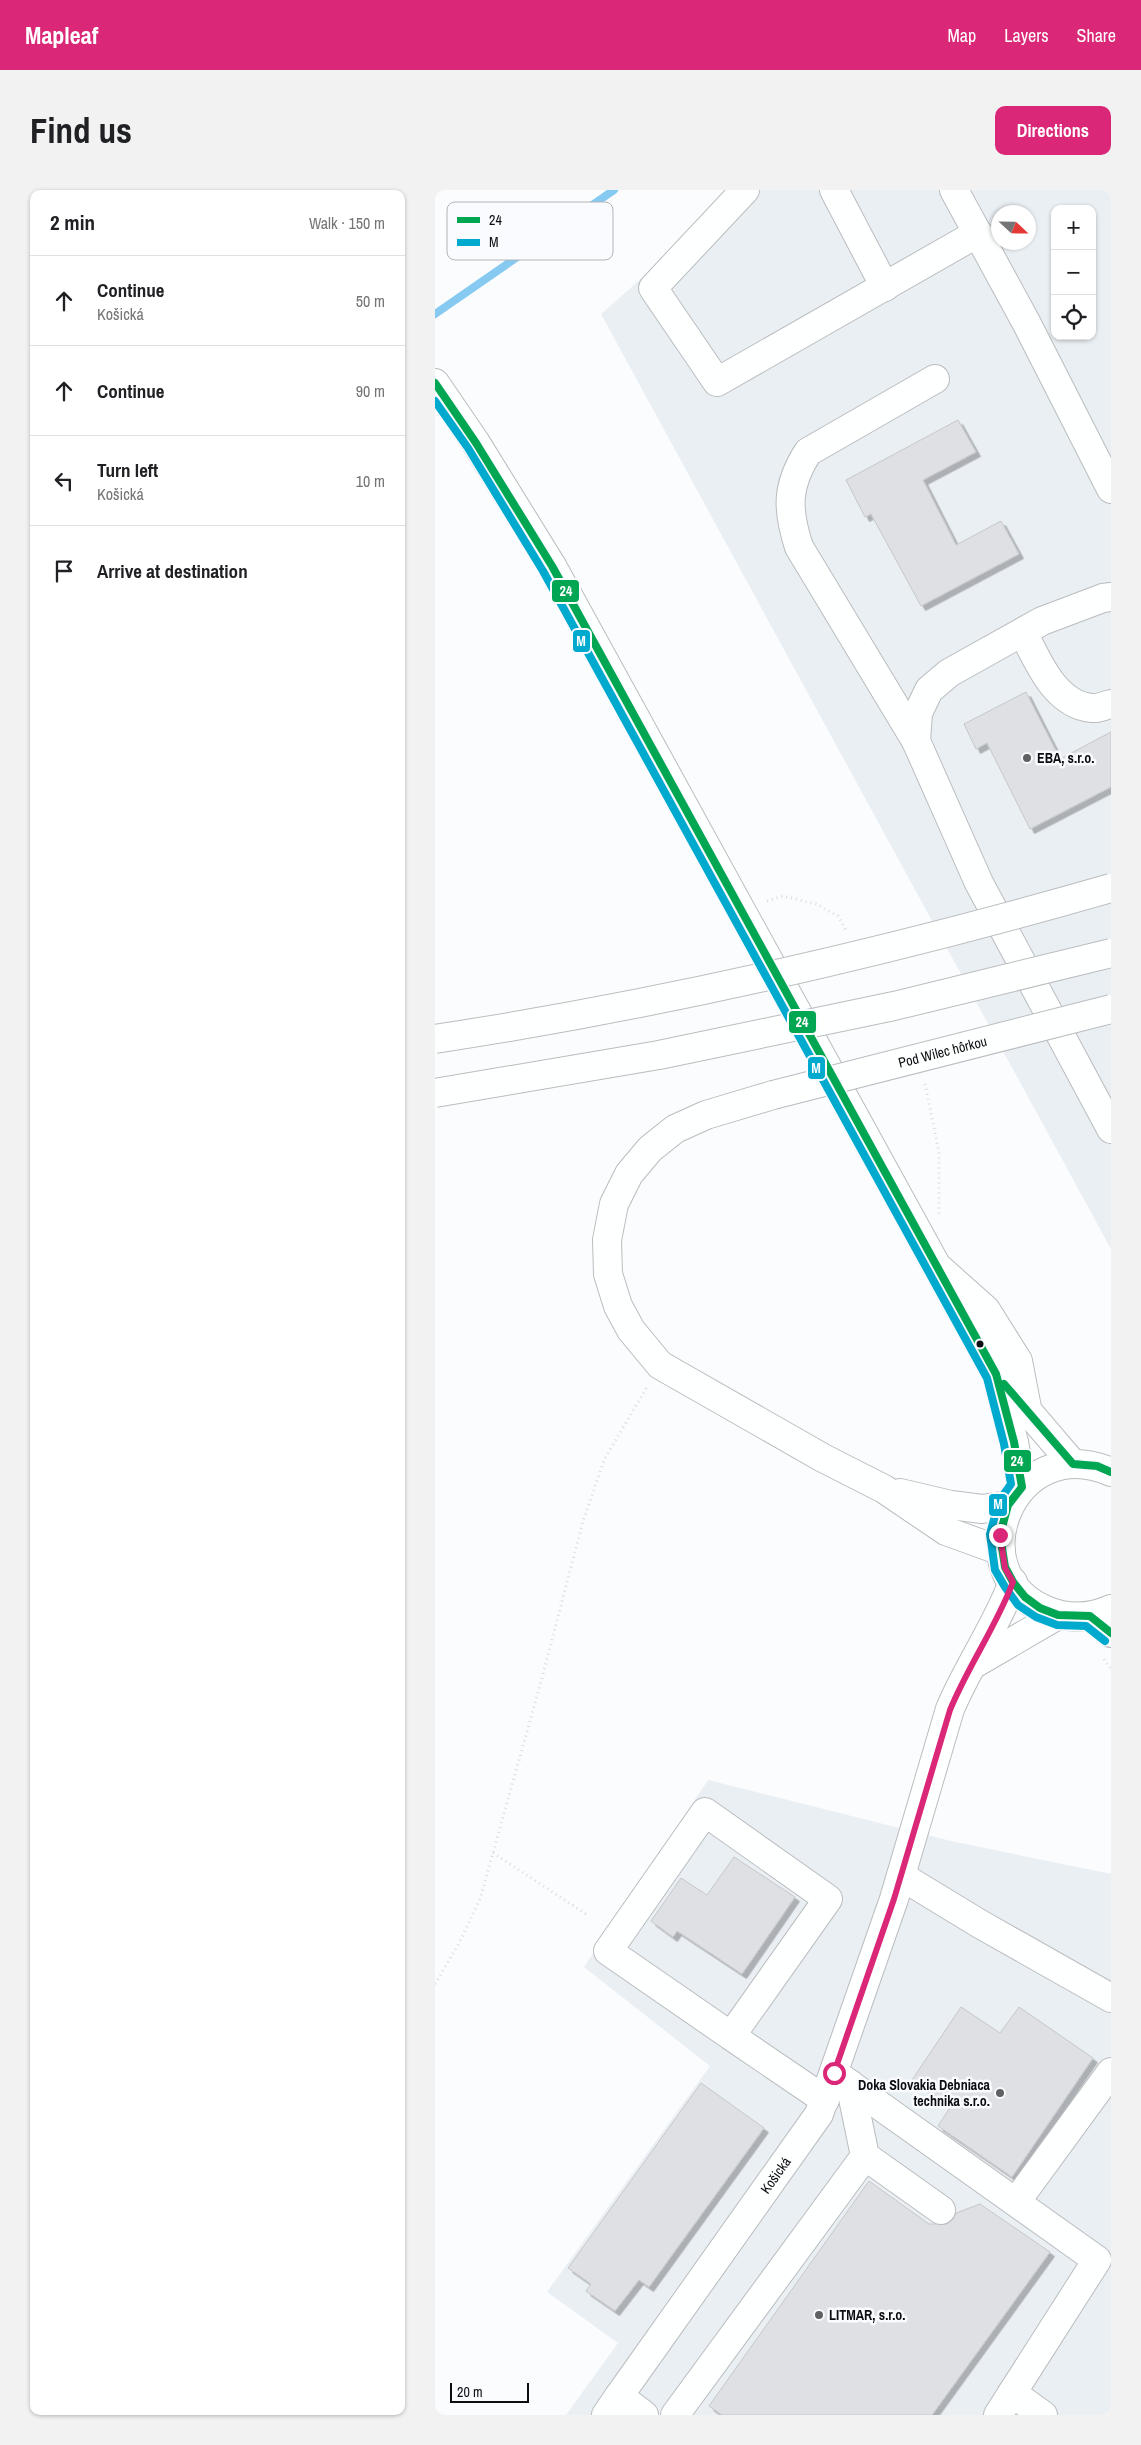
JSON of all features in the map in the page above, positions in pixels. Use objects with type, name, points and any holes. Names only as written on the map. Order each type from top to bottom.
[{"type":"main road","points":[[745,190],[653,288],[717,382],[978,233]]},
{"type":"main road","points":[[834,190],[885,287]]},
{"type":"main road","points":[[954,190],[1111,489]]},
{"type":"main road","points":[[935,379],[808,452],[796,470],[790,519],[799,547],[916,741],[979,883],[1111,1129]]},
{"type":"main road","points":[[436,384],[476,443],[552,566],[996,1374],[1073,1464]]},
{"type":"main road","points":[[916,741],[918,713],[929,690],[949,673],[1041,621],[1103,598],[1111,597]]},
{"type":"main road","points":[[1023,632],[1041,668],[1058,689],[1072,702],[1093,708],[1111,704]]},
{"type":"main road","points":[[435,1039],[647,1001],[846,958],[1016,915],[1111,888]]},
{"type":"main road","points":[[435,1093],[669,1053],[894,1006],[1111,953]]},
{"type":"main road","name":"Pod Wilec hôrkou","points":[[660,1365],[631,1330],[618,1306],[608,1274],[607,1240],[614,1204],[629,1174],[650,1149],[675,1129],[706,1115],[773,1095],[1111,1009]]},
{"type":"main road","points":[[940,1269],[986,1310],[1018,1361],[1028,1413]]},
{"type":"main road","points":[[660,1365],[823,1458],[884,1489],[946,1531],[1001,1551]]},
{"type":"main road","points":[[996,1374],[1014,1442],[1015,1496],[1000,1535],[1005,1568],[1025,1597],[1040,1608],[1058,1615],[1100,1612],[1107,1645]]},
{"type":"main road","points":[[884,1489],[951,1505],[982,1509],[1015,1496],[1037,1475],[1054,1467],[1073,1464],[1097,1466],[1111,1472]]},
{"type":"main road","name":"Košická","points":[[644,2415],[612,2406],[819,2114],[825,2100],[842,2078],[950,1710],[962,1682],[974,1664],[1005,1603],[1013,1582]]},
{"type":"main road","points":[[974,1664],[1058,1615]]},
{"type":"main road","points":[[731,2036],[828,1898],[705,1812],[608,1951],[731,2036],[825,2100]]},
{"type":"main road","points":[[897,1888],[981,1924],[1111,1998]]},
{"type":"main road","points":[[1016,2202],[1111,2072]]},
{"type":"main road","points":[[842,2078],[865,2156],[941,2210]]},
{"type":"main road","points":[[842,2078],[1104,2265],[1005,2404],[1043,2415]]},
{"type":"main road","points":[[675,2415],[865,2156]]},
{"type":"path","points":[[435,1984],[458,1945],[480,1899],[583,1521],[605,1458],[660,1365]]},
{"type":"path","points":[[1107,1645],[1111,1669]]},
{"type":"path","points":[[493,1853],[589,1916]]},
{"type":"shaded area","points":[[732,190],[1111,190],[1111,1249],[601,314],[720,209]]},
{"type":"shaded area","points":[[708,1780],[951,1841],[1111,1874],[1111,2415],[566,2415],[618,2343],[547,2292],[710,2066],[584,1967]]},
{"type":"building","points":[[958,420],[976,452],[923,480],[956,545],[1001,521],[1019,554],[921,606],[871,514],[865,517],[846,480]]},
{"type":"building","name":"EBA, s.r.o.","points":[[1026,692],[1060,759],[1111,732],[1111,787],[1030,829],[987,743],[976,749],[964,724]]},
{"type":"building","points":[[734,1857],[795,1897],[742,1974],[677,1931],[673,1937],[651,1921],[681,1878],[707,1895]]},
{"type":"building","name":"Doka Slovakia Debniaca technika s.r.o.","points":[[961,2007],[1000,2033],[1019,2007],[1093,2058],[1012,2177],[938,2126],[951,2106],[912,2080]]},
{"type":"building","points":[[701,2083],[764,2128],[649,2287],[639,2280],[615,2311],[586,2291],[591,2284],[568,2268]]},
{"type":"building","points":[[869,2181],[929,2224],[947,2224],[956,2213],[980,2204],[1050,2252],[932,2415],[722,2415],[709,2406]]},
{"type":"waterway","points":[[597,202],[614,190]]},
{"type":"waterway","points":[[435,314],[513,260]]},
{"type":"transit line","name":"24","points":[[435,383],[476,443],[552,566],[996,1374],[1014,1442],[1022,1487],[1008,1505],[1000,1535],[1005,1567],[1013,1582],[1025,1597],[1040,1608],[1058,1615],[1090,1616],[1111,1633]]},
{"type":"transit line","name":"M","points":[[435,401],[468,448],[543,571],[987,1378],[1004,1444],[1011,1484],[999,1501],[990,1534],[995,1570],[1018,1605],[1036,1617],[1057,1625],[1086,1626],[1105,1641]]},
{"type":"transit line","name":"24","points":[[1004,1384],[1073,1464],[1097,1466],[1111,1472]]},
{"type":"place","name":"EBA, s.r.o.","points":[[1027,758]]},
{"type":"place","name":"Doka Slovakia Debniaca technika s.r.o.","points":[[1000,2093]]},
{"type":"place","name":"LITMAR, s.r.o.","points":[[819,2315]]},
{"type":"route","points":[[834,2073],[894,1899],[950,1710],[962,1682],[994,1626],[1013,1582],[1005,1568],[1000,1535]]}]
